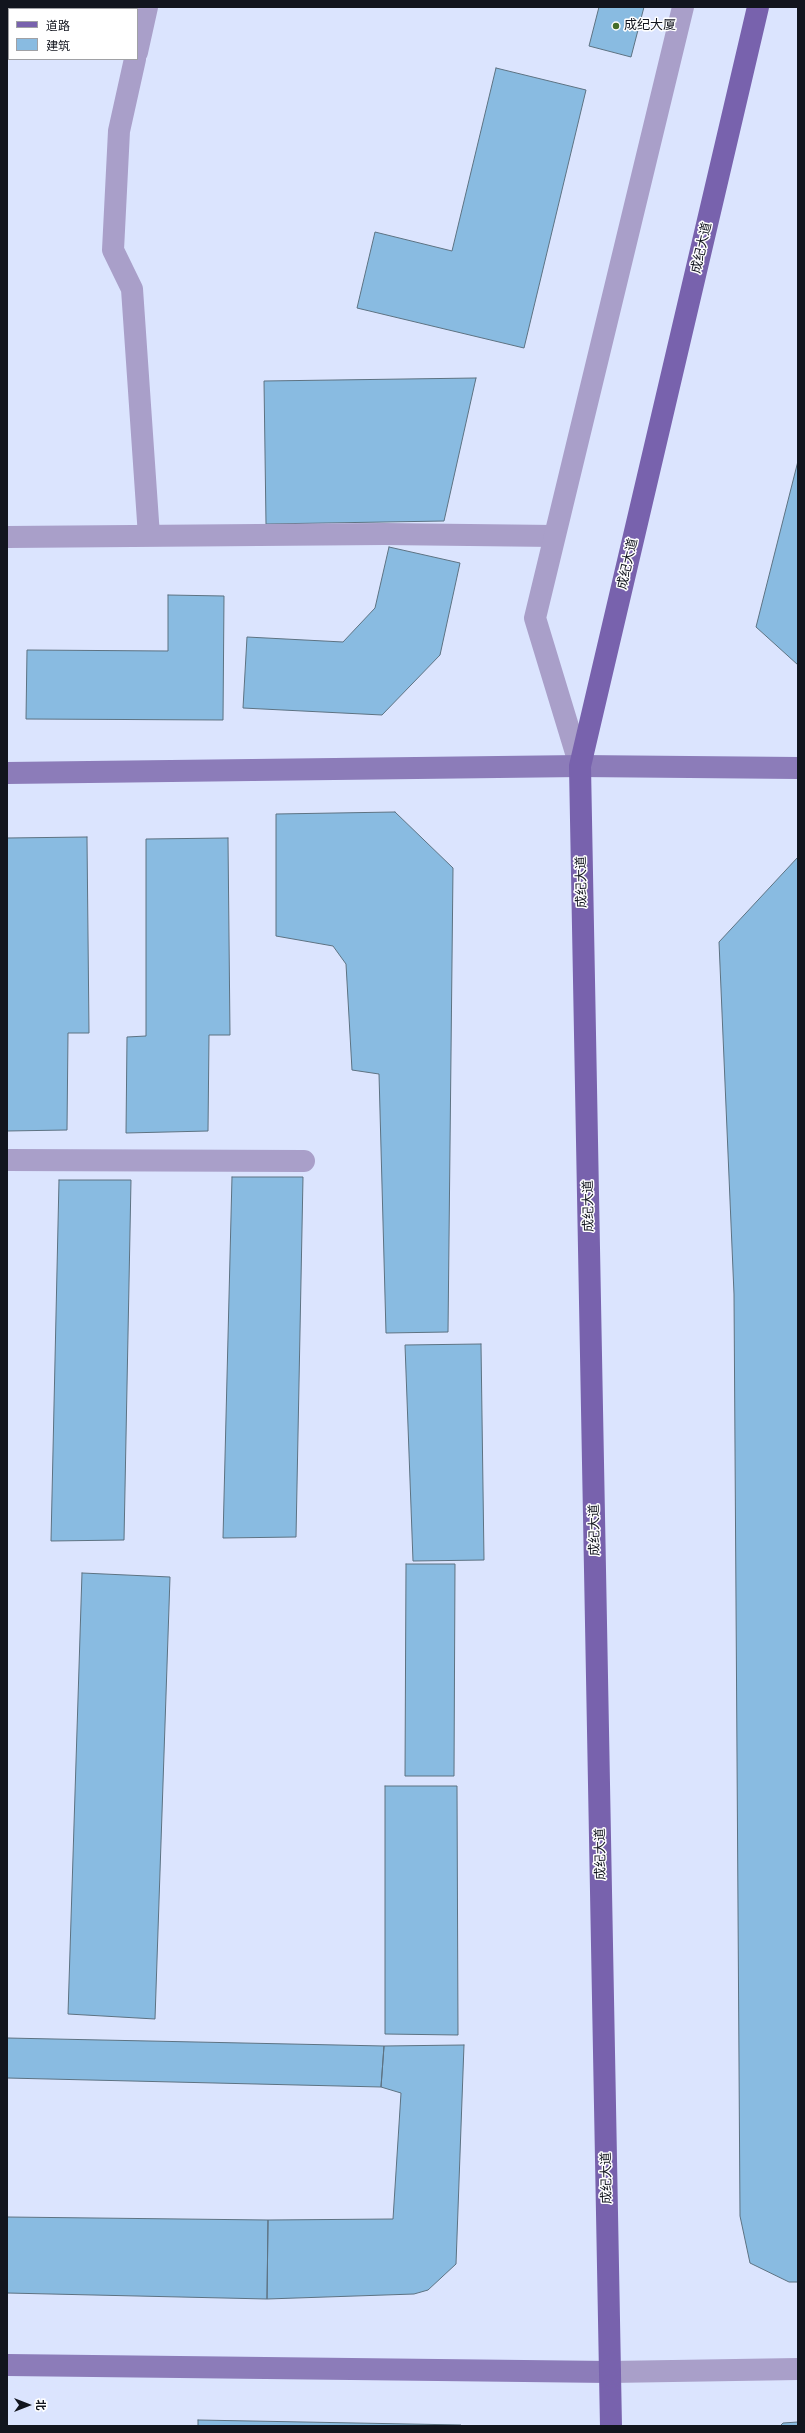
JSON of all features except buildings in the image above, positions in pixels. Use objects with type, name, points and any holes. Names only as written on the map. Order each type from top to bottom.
[{"type":"main road","name":"成纪大道","points":[[611,2426],[580,766],[758,7]]},
{"type":"main road","points":[[7,773],[580,766],[798,768]]},
{"type":"main road","points":[[7,2365],[610,2372]]},
{"type":"street","points":[[138,48],[147,7]]},
{"type":"street","points":[[580,766],[535,618],[683,7]]},
{"type":"street","points":[[135,60],[119,131],[113,250],[132,289],[149,536]]},
{"type":"street","points":[[7,537],[384,534],[554,536]]},
{"type":"street","points":[[7,1160],[304,1161]]},
{"type":"street","points":[[610,2372],[798,2369]]},
{"type":"place","name":"成纪大厦","points":[[616,26]]}]
